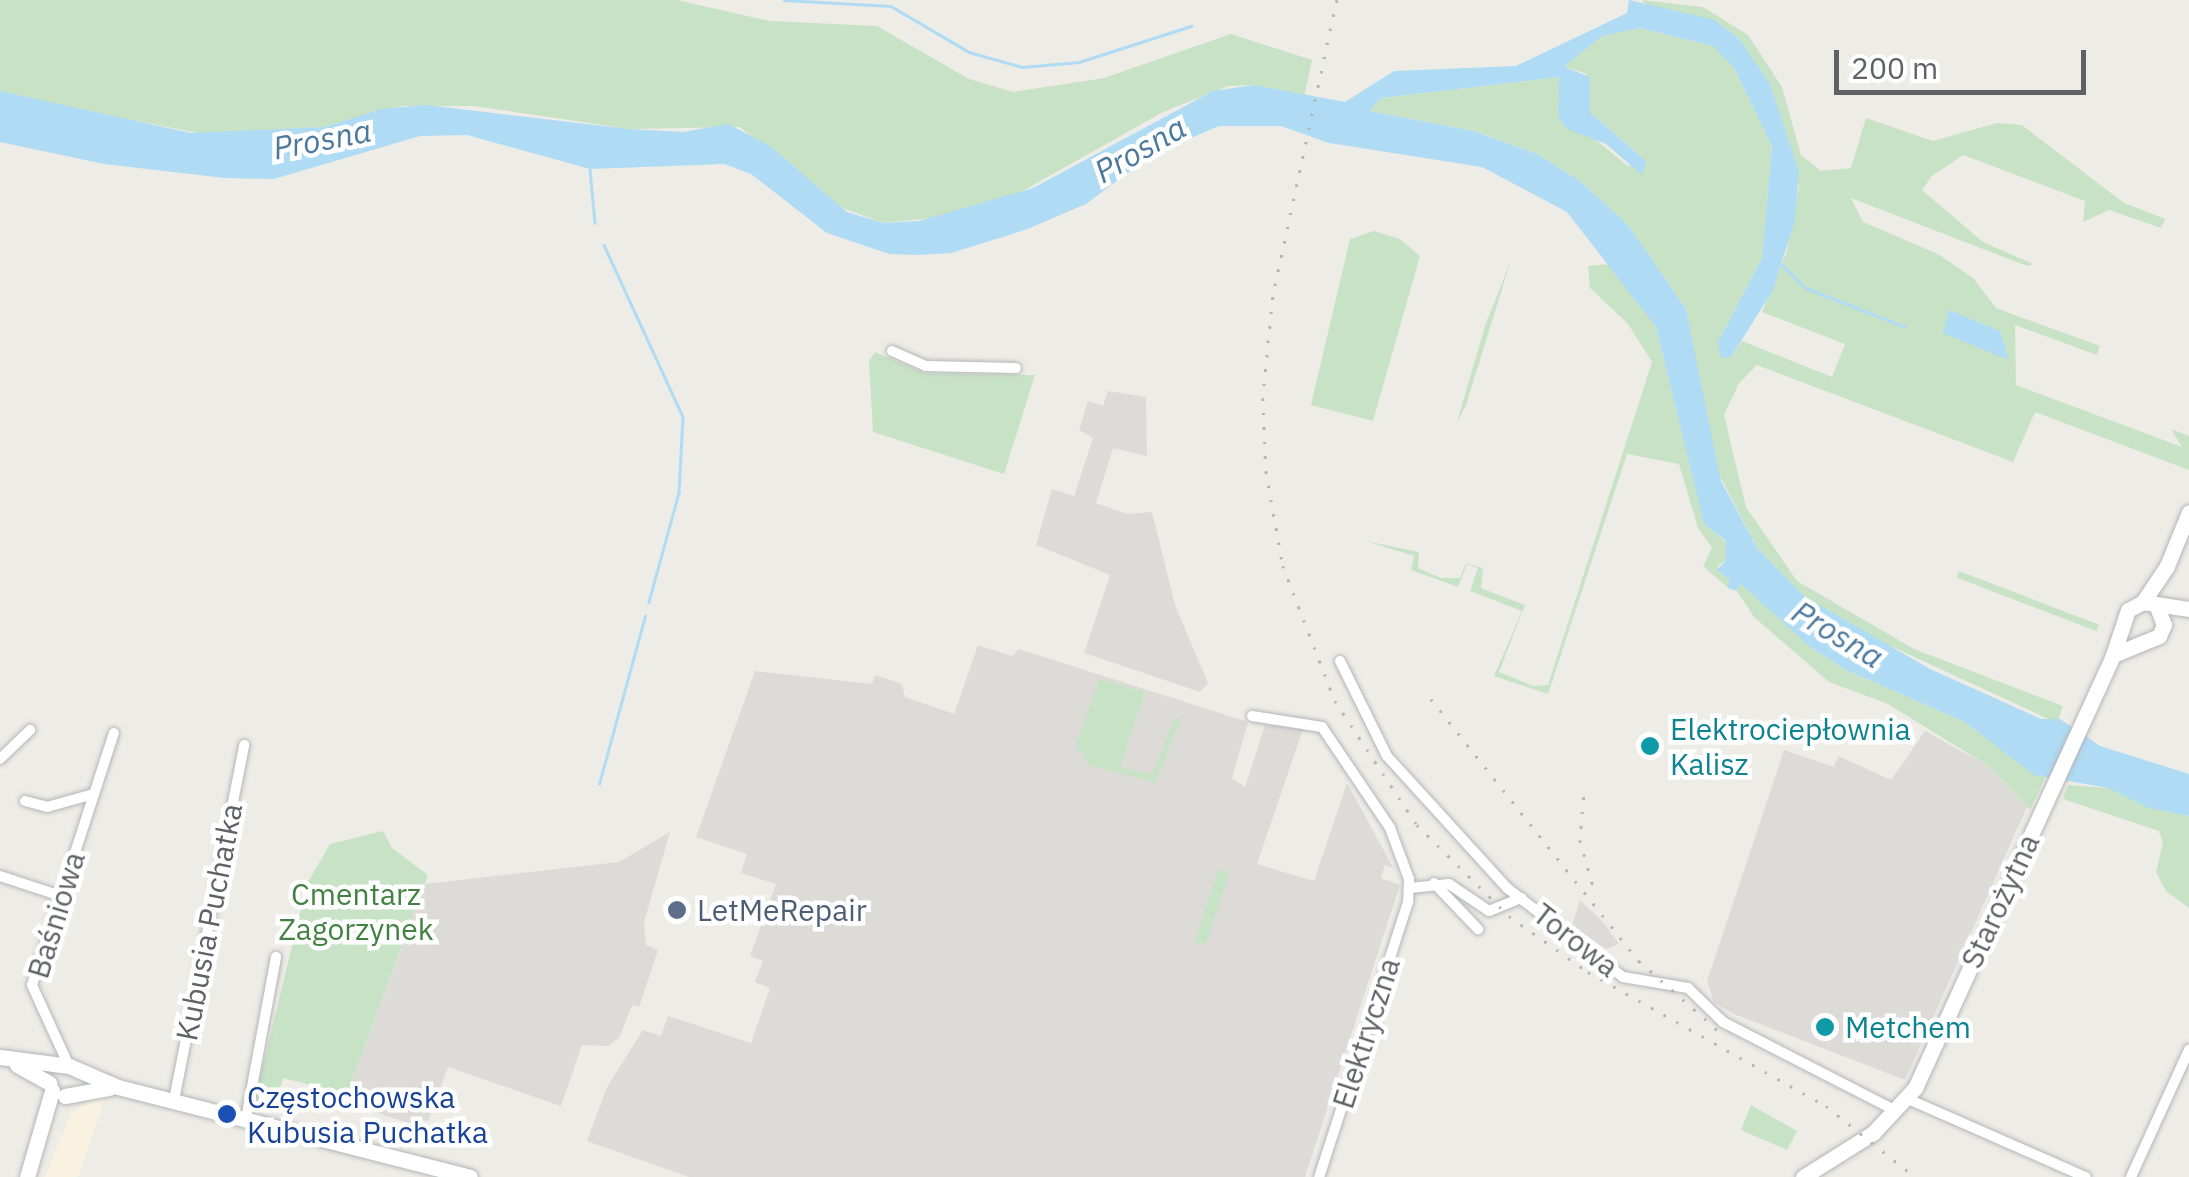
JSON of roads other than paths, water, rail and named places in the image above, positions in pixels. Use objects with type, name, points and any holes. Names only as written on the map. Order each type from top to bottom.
[{"type":"street","points":[[892,350],[926,366],[1016,368]]},
{"type":"street","points":[[2150,605],[2189,512]]},
{"type":"street","points":[[2166,573],[2168,595],[2188,609]]},
{"type":"street","points":[[2150,605],[2164,624]]},
{"type":"street","points":[[2113,655],[2128,610],[2150,605],[2188,609]]},
{"type":"street","points":[[2113,655],[2137,642],[2154,640],[2164,624],[2188,609]]},
{"type":"street","points":[[2124,626],[2137,642]]},
{"type":"street","name":"Starożytna","points":[[1902,1105],[2113,655]]},
{"type":"street","name":"Torowa","points":[[1340,662],[1369,726],[1403,778],[1480,864],[1623,977],[1688,988],[1723,1022],[1902,1105],[2086,1177]]},
{"type":"street","points":[[1252,716],[1312,723],[1326,732],[1390,828],[1410,888],[1448,884],[1489,912],[1522,898]]},
{"type":"street","points":[[0,759],[30,730]]},
{"type":"street","name":"Baśniowa","points":[[63,1080],[54,1032],[32,990],[114,733]]},
{"type":"street","name":"Kubusia Puchatka","points":[[174,1100],[244,744]]},
{"type":"street","name":"Baśniowa","points":[[25,801],[48,807],[94,794]]},
{"type":"street","points":[[0,876],[61,896]]},
{"type":"street","points":[[1434,883],[1478,929]]},
{"type":"street","name":"Elektryczna","points":[[1319,1177],[1410,888]]},
{"type":"street","points":[[246,1119],[276,957]]},
{"type":"street","points":[[2131,1177],[2189,1050]]},
{"type":"street","points":[[3,1058],[63,1080],[174,1100],[470,1177]]},
{"type":"street","points":[[27,1177],[63,1080]]},
{"type":"street","points":[[1803,1177],[1902,1105]]},
{"type":"water","name":"Prosna","points":[[1629,0],[1715,20],[1740,40],[1770,84],[1799,172],[1795,221],[1773,290],[1731,357],[1721,358],[1718,342],[1762,258],[1772,146],[1734,68],[1713,46],[1639,28],[1602,36],[1564,67],[1590,77],[1590,112],[1646,161],[1642,175],[1606,144],[1567,129],[1558,117],[1559,77],[1381,98],[1369,111],[1474,131],[1537,154],[1580,181],[1628,225],[1686,309],[1721,481],[1758,549],[1804,596],[1930,669],[2041,719],[2060,719],[2100,746],[2189,774],[2189,816],[2148,808],[2108,788],[2034,775],[1965,722],[1846,670],[1810,647],[1740,583],[1737,591],[1728,588],[1730,580],[1717,570],[1726,560],[1726,541],[1704,524],[1656,327],[1567,212],[1482,167],[1329,143],[1281,126],[1219,126],[1151,155],[1086,204],[1025,230],[951,253],[919,255],[889,254],[827,233],[751,174],[724,164],[590,169],[467,135],[420,136],[274,179],[225,178],[104,164],[0,142],[0,91],[191,133],[325,127],[381,109],[426,105],[629,129],[683,132],[728,124],[770,146],[847,212],[883,223],[919,221],[1033,188],[1213,91],[1254,85],[1345,102],[1394,71],[1516,66],[1627,13]]},
{"type":"water","points":[[1949,310],[2000,331],[2009,360],[1943,333]]},
{"type":"waterway","points":[[784,0],[891,6],[969,52],[1022,67],[1079,62],[1191,26]]},
{"type":"waterway","points":[[590,169],[595,223]]},
{"type":"waterway","points":[[604,245],[683,417],[679,493],[649,602]]},
{"type":"waterway","points":[[1782,265],[1806,288],[1906,327]]},
{"type":"waterway","points":[[599,784],[645,616]]},
{"type":"railway","points":[[1337,0],[1273,297],[1263,398],[1266,471],[1283,566],[1335,701],[1417,825],[1509,916],[1588,972],[1826,1106],[1915,1177]]},
{"type":"railway","points":[[1431,699],[1639,961],[1721,1033]]},
{"type":"railway","points":[[1584,797],[1580,840],[1596,896]]},
{"type":"place","name":"Elektrociepłownia Kalisz","points":[[1650,746]]},
{"type":"place","name":"LetMeRepair","points":[[677,910]]},
{"type":"place","name":"Metchem","points":[[1825,1027]]},
{"type":"place","name":"Częstochowska Kubusia Puchatka","points":[[227,1114]]},
{"type":"park label","name":"Cmentarz Zagorzynek","points":[[356,911]]}]
